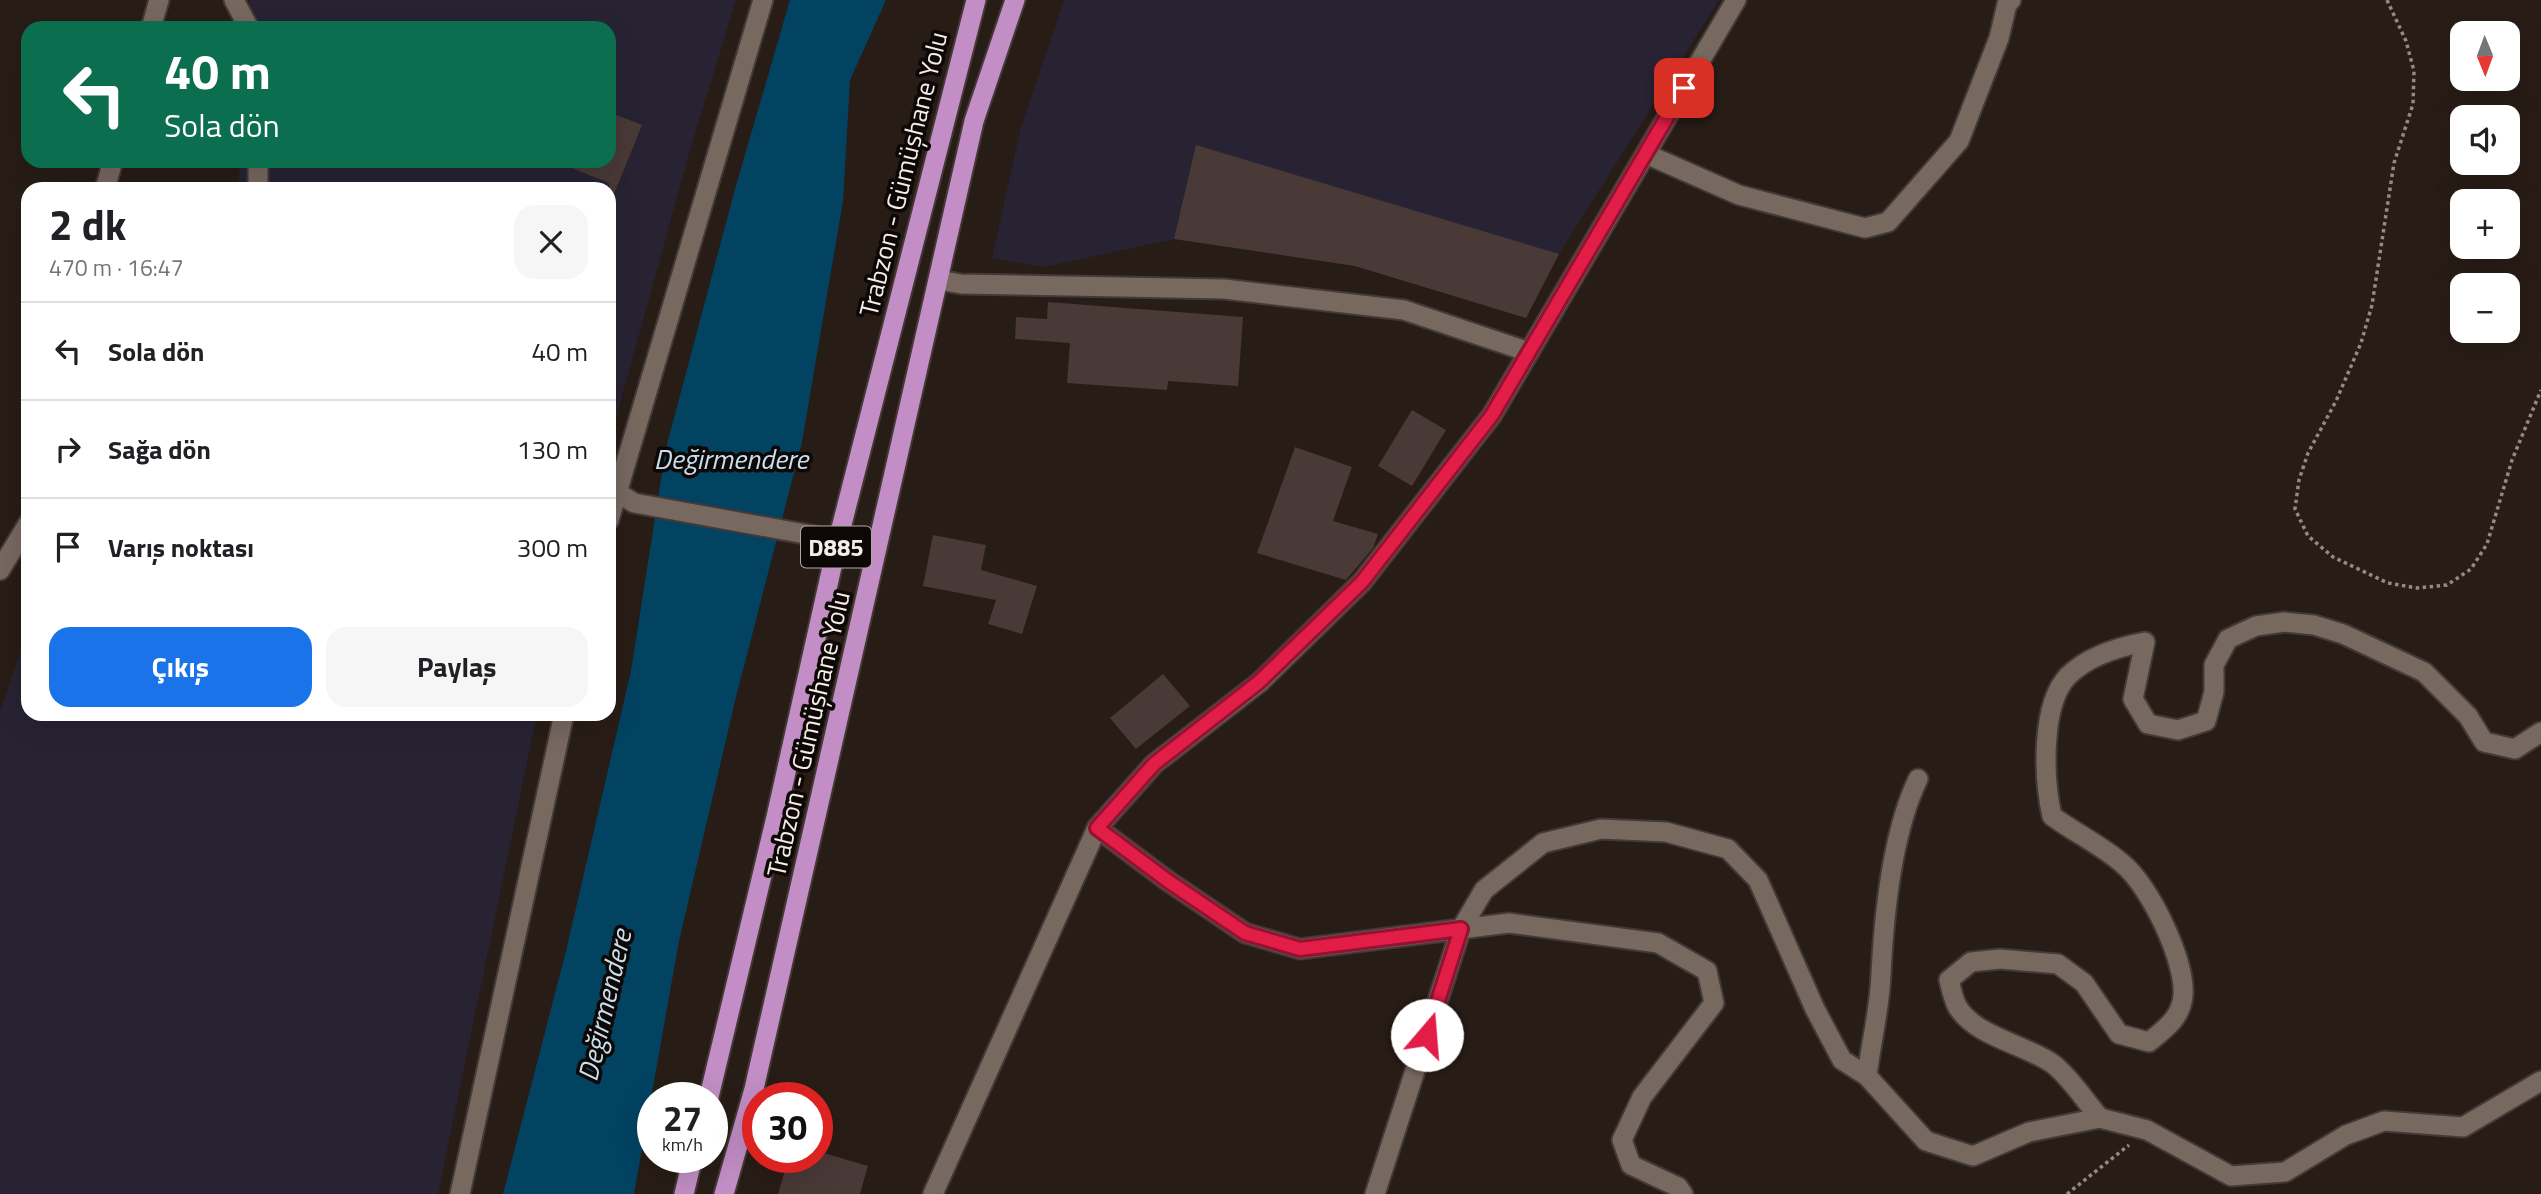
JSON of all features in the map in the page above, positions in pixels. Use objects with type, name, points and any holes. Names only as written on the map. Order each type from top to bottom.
[{"type":"highway","name":"Trabzon - Gümüşhane Yolu","points":[[713,1082],[838,540],[976,0]]},
{"type":"highway","name":"Trabzon - Gümüşhane Yolu","points":[[724,1194],[754,1089],[974,121],[1015,0]]},
{"type":"highway","points":[[684,1194],[689,1173]]},
{"type":"street","points":[[153,21],[159,0]]},
{"type":"street","points":[[234,0],[245,21]]},
{"type":"street","points":[[616,476],[763,0]]},
{"type":"street","points":[[933,1194],[1097,828],[1154,764],[1259,682],[1362,582],[1492,415],[1736,0]]},
{"type":"street","points":[[1646,154],[1739,195],[1865,228],[1888,222],[1959,141],[1998,38],[2007,4],[2011,0]]},
{"type":"street","points":[[939,279],[961,284],[1224,289],[1405,310],[1529,352]]},
{"type":"street","points":[[616,492],[634,503],[838,540]]},
{"type":"street","points":[[0,570],[21,536]]},
{"type":"street","points":[[2100,1118],[2056,1067],[2032,1050],[2004,1040],[1978,1026],[1958,1007],[1949,980],[1971,962],[2000,959],[2057,964],[2084,983],[2119,1034],[2149,1042],[2173,1023],[2183,996],[2178,967],[2159,910],[2124,865],[2052,817],[2046,788],[2049,732],[2053,703],[2067,677],[2091,660],[2116,648],[2145,642],[2133,699],[2148,724],[2178,730],[2206,721],[2214,692],[2214,665],[2228,639],[2256,626],[2284,622],[2314,625],[2353,638],[2424,672],[2468,716],[2484,741],[2515,750],[2541,732]]},
{"type":"street","points":[[460,1194],[562,721]]},
{"type":"street","points":[[1867,1076],[1881,975],[1881,947],[1899,833],[1905,805],[1918,779]]},
{"type":"street","points":[[1097,828],[1168,881],[1245,933],[1300,949],[1508,923],[1658,943],[1707,971],[1714,1003],[1642,1097],[1622,1140],[1631,1165],[1678,1187],[1683,1194]]},
{"type":"street","points":[[1375,1194],[1461,929],[1484,890],[1543,843],[1601,829],[1667,832],[1728,849],[1758,880],[1815,1009],[1842,1060],[1867,1076],[1926,1141],[1973,1156],[2029,1132],[2100,1118],[2147,1130],[2231,1176],[2285,1172],[2346,1135],[2384,1121],[2463,1127],[2541,1081]]},
{"type":"path","points":[[2387,0],[2409,51],[2414,71],[2413,104],[2394,163],[2372,305],[2361,343],[2336,401],[2308,453],[2299,480],[2295,509],[2308,536],[2333,557],[2388,583],[2417,588],[2447,585],[2471,569],[2487,544],[2512,460],[2541,390]]},
{"type":"path","points":[[2067,1194],[2147,1130]]},
{"type":"shaded area","points":[[250,0],[736,0],[690,150],[616,419],[616,182],[238,182],[240,168],[616,168],[616,21],[248,21]]},
{"type":"shaded area","points":[[1064,0],[1719,0],[1559,254],[1526,318],[1355,266],[1175,239],[1043,267],[992,258],[1020,131]]},
{"type":"shaded area","points":[[21,650],[21,721],[536,721],[438,1194],[0,1194],[0,712]]},
{"type":"water","name":"Değirmendere","points":[[790,0],[886,0],[850,80],[843,201],[802,442],[736,697],[679,941],[654,1082],[637,1082],[638,1173],[634,1194],[503,1194],[566,951],[631,671],[666,448],[735,189]]},
{"type":"building","points":[[616,115],[642,125],[616,189],[616,182],[607,182],[572,168],[616,168]]},
{"type":"building","points":[[1196,145],[1559,254],[1526,318],[1355,266],[1174,239]]},
{"type":"building","points":[[1048,302],[1243,317],[1238,386],[1168,381],[1167,390],[1067,383],[1070,343],[1015,339],[1016,317],[1047,319]]},
{"type":"building","points":[[1412,410],[1446,430],[1412,486],[1378,466]]},
{"type":"building","points":[[1295,447],[1352,467],[1333,521],[1378,534],[1373,548],[1346,580],[1257,553]]},
{"type":"building","points":[[933,535],[986,545],[981,570],[1037,586],[1022,634],[988,624],[996,600],[923,586]]},
{"type":"building","points":[[1163,674],[1190,706],[1136,749],[1110,718]]},
{"type":"building","points":[[833,1156],[868,1166],[860,1194],[778,1194],[784,1173],[833,1173]]},
{"type":"route","points":[[1427,1035],[1461,929],[1300,949],[1245,933],[1168,881],[1097,828],[1154,764],[1259,682],[1362,582],[1492,415],[1684,88]]}]
